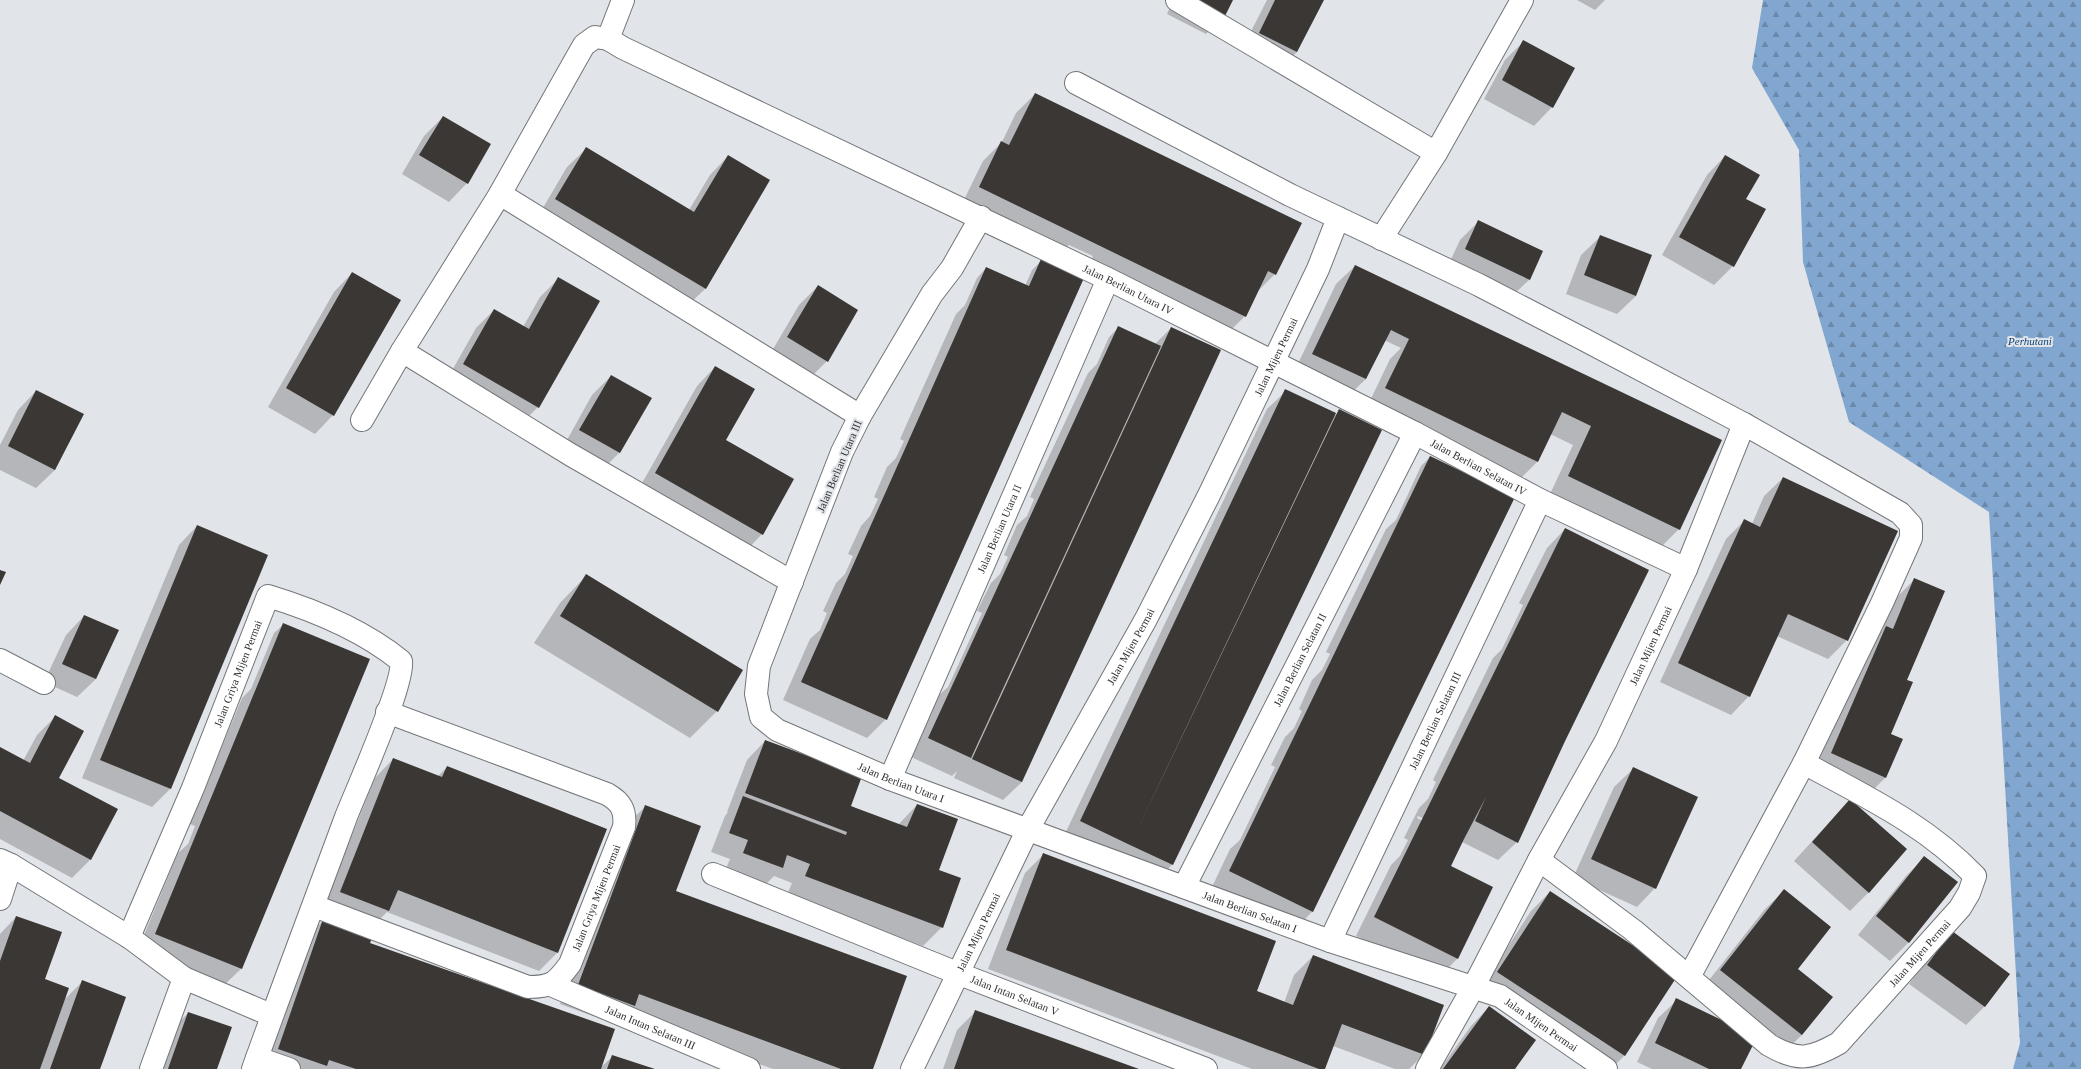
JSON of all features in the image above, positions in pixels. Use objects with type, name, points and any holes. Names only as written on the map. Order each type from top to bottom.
[{"type":"street","points":[[362,420],[402,351],[500,194],[584,45],[596,37],[608,39],[623,0]]},
{"type":"street","points":[[1178,0],[1436,153]]},
{"type":"street","points":[[1381,239],[1436,153],[1522,0]]},
{"type":"street","name":"Jalan Berlian Utara IV","points":[[608,39],[623,48],[981,217],[1274,362]]},
{"type":"street","points":[[1076,83],[1338,218],[1479,285],[1744,424],[1900,513],[1911,525],[1911,538],[1882,603],[1804,763],[1689,977]]},
{"type":"street","points":[[500,194],[860,416]]},
{"type":"street","name":"Jalan Berlian Utara III","points":[[777,730],[760,717],[756,694],[760,666],[842,452],[860,416],[932,294],[952,268],[981,217]]},
{"type":"street","name":"Jalan Mijen Permai","points":[[912,1069],[957,973],[1028,829],[1146,619],[1209,495],[1318,269],[1338,218]]},
{"type":"street","name":"Jalan Berlian Utara II","points":[[890,779],[1108,279]]},
{"type":"street","points":[[402,351],[571,455],[792,582]]},
{"type":"street","name":"Jalan Berlian Selatan IV","points":[[1274,362],[1415,433],[1540,500],[1686,569]]},
{"type":"street","name":"Jalan Mijen Permai","points":[[1427,1069],[1474,986],[1539,860],[1606,741],[1686,569],[1744,424]]},
{"type":"street","name":"Jalan Berlian Selatan II","points":[[1184,888],[1415,433]]},
{"type":"street","name":"Jalan Berlian Selatan III","points":[[1330,941],[1540,500]]},
{"type":"street","name":"Jalan Griya Mijen Permai","points":[[129,937],[193,788],[268,596],[294,604],[335,621],[382,646],[401,660],[402,668],[387,712],[346,817],[255,1063],[289,1069]]},
{"type":"street","points":[[0,660],[44,683]]},
{"type":"street","name":"Jalan Griya Mijen Permai","points":[[387,712],[607,794],[620,803],[625,816],[624,826],[570,964],[559,979],[551,985]]},
{"type":"street","name":"Jalan Berlian Utara I","points":[[777,730],[890,779],[1028,829]]},
{"type":"street","name":"Jalan Mijen Permai","points":[[1539,860],[1633,930],[1774,1048],[1785,1054],[1800,1058],[1817,1055],[1839,1043],[1867,1014],[1960,908],[1969,893],[1975,876],[1958,859],[1900,815],[1804,763]]},
{"type":"street","name":"Jalan Berlian Selatan I","points":[[1028,829],[1330,941],[1474,986]]},
{"type":"street","points":[[0,899],[6,863],[129,937],[184,978],[272,1016]]},
{"type":"street","name":"Jalan Intan Selatan V","points":[[713,874],[957,973],[1206,1069]]},
{"type":"street","points":[[314,906],[528,987],[551,985]]},
{"type":"street","points":[[151,1069],[184,978]]},
{"type":"street","name":"Jalan Intan Selatan III","points":[[551,985],[749,1069]]},
{"type":"street","name":"Jalan Mijen Permai","points":[[1474,986],[1500,996],[1606,1069]]},
{"type":"green space","name":"Perhutani","points":[[1763,0],[2081,0],[2081,1069],[2013,1069],[2020,1043],[1989,512],[1849,422],[1803,262],[1799,150],[1752,68]]},
{"type":"building","points":[[1194,0],[1233,0],[1225,16]]},
{"type":"building","points":[[1275,0],[1324,0],[1297,52],[1259,33]]},
{"type":"building","points":[[1523,40],[1575,68],[1553,108],[1502,80]]},
{"type":"building","points":[[1035,93],[1302,223],[1276,275],[1268,271],[1246,317],[979,187],[1001,141],[1009,145]]},
{"type":"building","points":[[443,116],[491,144],[468,184],[419,155]]},
{"type":"building","points":[[586,147],[694,212],[728,155],[770,180],[706,289],[555,199]]},
{"type":"building","points":[[1725,155],[1760,175],[1746,199],[1766,209],[1734,267],[1679,237]]},
{"type":"building","points":[[1478,220],[1543,251],[1530,280],[1465,249]]},
{"type":"building","points":[[1600,235],[1652,255],[1636,296],[1584,275]]},
{"type":"building","points":[[1041,259],[1084,278],[887,720],[801,682],[986,267],[1029,286]]},
{"type":"building","points":[[1355,265],[1722,440],[1680,530],[1568,476],[1591,426],[1562,412],[1538,462],[1385,388],[1409,339],[1391,330],[1366,379],[1312,354]]},
{"type":"building","points":[[352,272],[401,300],[334,416],[286,388]]},
{"type":"building","points":[[558,277],[600,301],[539,408],[463,364],[494,309],[529,329]]},
{"type":"building","points":[[818,285],[858,310],[828,362],[787,337]]},
{"type":"building","points":[[1118,326],[1161,346],[971,758],[928,738]]},
{"type":"building","points":[[1171,327],[1221,350],[1022,782],[972,759]]},
{"type":"building","points":[[715,366],[755,389],[726,440],[794,479],[763,535],[655,473]]},
{"type":"building","points":[[611,375],[652,398],[620,453],[579,430]]},
{"type":"building","points":[[1285,389],[1336,413],[1130,845],[1080,821]]},
{"type":"building","points":[[36,390],[84,414],[55,470],[8,446]]},
{"type":"building","points":[[1339,409],[1382,430],[1173,865],[1130,845]]},
{"type":"building","points":[[1430,456],[1515,497],[1313,912],[1229,871]]},
{"type":"building","points":[[1783,477],[1898,531],[1848,641],[1788,614],[1750,697],[1678,663],[1744,519],[1760,527]]},
{"type":"building","points":[[197,525],[268,555],[171,789],[100,760]]},
{"type":"building","points":[[1565,528],[1649,570],[1565,741],[1518,843],[1475,821],[1486,797],[1464,839],[1451,866],[1493,887],[1458,959],[1374,917]]},
{"type":"building","points":[[0,570],[6,572],[0,585]]},
{"type":"building","points":[[586,574],[743,670],[718,712],[560,616]]},
{"type":"building","points":[[1914,578],[1945,591],[1907,680],[1913,682],[1891,734],[1903,739],[1886,778],[1831,753],[1886,626],[1893,629]]},
{"type":"building","points":[[84,615],[119,630],[96,679],[62,664]]},
{"type":"building","points":[[283,623],[370,659],[242,969],[155,934]]},
{"type":"building","points":[[55,715],[84,731],[59,778],[118,809],[91,860],[0,811],[0,747],[30,763]]},
{"type":"building","points":[[765,740],[862,776],[851,806],[907,827],[917,804],[958,819],[939,870],[961,878],[943,928],[805,876],[810,864],[787,855],[783,868],[743,853],[748,840],[729,833],[743,796],[846,835],[847,832],[745,793]]},
{"type":"building","points":[[393,758],[442,777],[447,766],[607,829],[558,953],[398,890],[389,911],[340,892]]},
{"type":"building","points":[[1633,767],[1698,797],[1656,889],[1591,859]]},
{"type":"building","points":[[1850,799],[1907,849],[1869,893],[1812,842]]},
{"type":"building","points":[[645,805],[701,826],[676,891],[907,976],[873,1069],[841,1069],[639,994],[635,1006],[578,985]]},
{"type":"building","points":[[1043,853],[1276,941],[1257,991],[1293,1005],[1313,955],[1444,1005],[1425,1055],[1342,1024],[1325,1069],[1319,1069],[1006,950]]},
{"type":"building","points":[[1924,856],[1958,882],[1909,943],[1876,916]]},
{"type":"building","points":[[1784,889],[1831,927],[1798,969],[1833,997],[1802,1035],[1720,970]]},
{"type":"building","points":[[1550,891],[1678,975],[1625,1056],[1497,972]]},
{"type":"building","points":[[16,916],[62,932],[45,979],[69,988],[40,1069],[0,1069],[0,961]]},
{"type":"building","points":[[323,919],[373,936],[370,943],[615,1029],[601,1069],[356,1069],[329,1060],[327,1066],[278,1049]]},
{"type":"building","points":[[1952,931],[2010,974],[1985,1007],[1927,965]]},
{"type":"building","points":[[82,980],[126,997],[103,1061],[100,1069],[50,1069]]},
{"type":"building","points":[[1676,998],[1757,1037],[1741,1069],[1709,1069],[1655,1043]]},
{"type":"building","points":[[1489,1006],[1536,1040],[1515,1069],[1443,1069]]},
{"type":"building","points":[[975,1010],[1067,1043],[1139,1069],[954,1069]]},
{"type":"building","points":[[188,1012],[232,1027],[217,1069],[168,1069]]},
{"type":"building","points":[[612,1055],[655,1069],[607,1069]]}]
